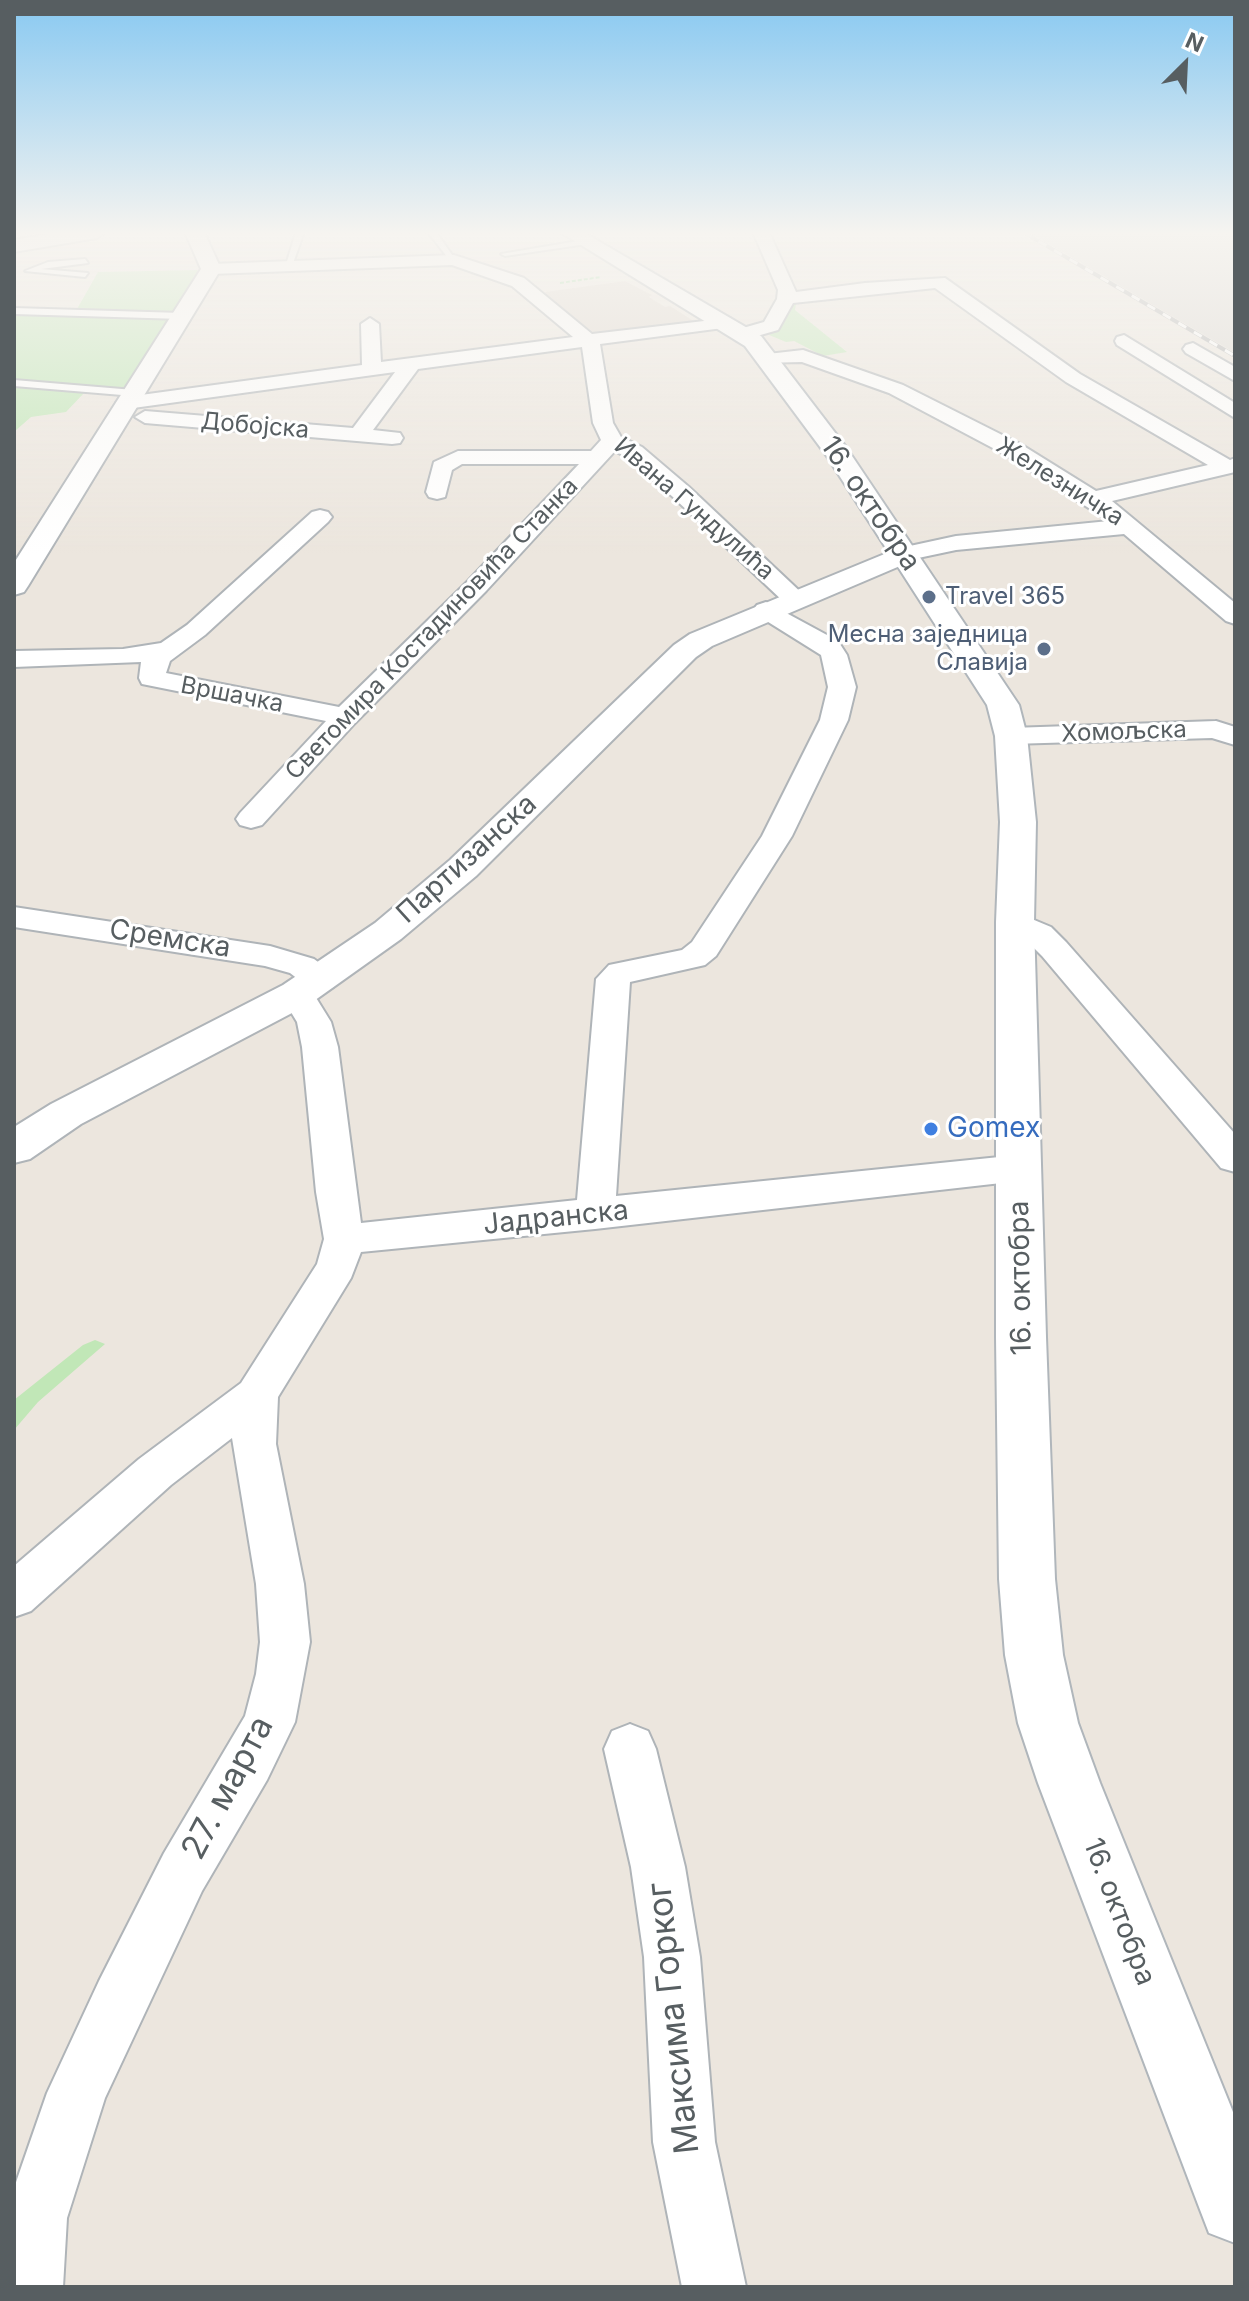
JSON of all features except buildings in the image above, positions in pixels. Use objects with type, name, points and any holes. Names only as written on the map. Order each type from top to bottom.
[{"type":"main road","points":[[14,586],[167,339]]},
{"type":"main road","name":"16. октобра","points":[[751,339],[837,452],[1003,705],[1011,736],[1018,822],[1015,922],[1019,1168],[1027,1579],[1034,1655],[1048,1723],[1069,1783],[1235,2207]]},
{"type":"main road","name":"Партизанска","points":[[14,1148],[66,1114],[309,987],[388,931],[463,868],[685,651],[701,640],[904,554]]},
{"type":"street","points":[[371,339],[372,371]]},
{"type":"street","points":[[126,404],[593,339]]},
{"type":"street","points":[[1019,339],[1073,378],[1231,466]]},
{"type":"street","name":"Ивана Гундулића","points":[[588,340],[593,349],[604,449],[634,452],[681,492],[780,604],[829,647],[842,687],[834,720],[777,836],[704,949],[693,958],[621,972],[613,979],[595,1215]]},
{"type":"street","points":[[1124,341],[1235,412]]},
{"type":"street","points":[[1193,349],[1235,375]]},
{"type":"street","name":"Железничка","points":[[775,370],[812,358],[914,398],[1002,444],[1094,498],[1235,616]]},
{"type":"street","points":[[359,435],[410,366]]},
{"type":"street","points":[[1201,390],[1235,386]]},
{"type":"street","name":"Добојска","points":[[126,404],[392,438]]},
{"type":"street","points":[[437,492],[442,467],[458,458],[604,449]]},
{"type":"street","name":"Светомира Костадиновића Станка","points":[[251,819],[345,717],[477,586],[604,449]]},
{"type":"street","points":[[1094,498],[1231,466]]},
{"type":"street","name":"Вршачка","points":[[320,517],[196,630],[166,650],[154,663],[152,678],[345,717]]},
{"type":"street","points":[[904,554],[956,543],[1130,526]]},
{"type":"street","name":"Вршачка","points":[[14,659],[111,658],[166,650]]},
{"type":"street","name":"Хомољска","points":[[1011,736],[1216,729],[1235,737]]},
{"type":"street","name":"Сремска","points":[[14,917],[270,956],[302,966],[309,987]]},
{"type":"street","points":[[1015,922],[1039,934],[1054,949],[1235,1159]]},
{"type":"street","points":[[309,987],[320,1047],[335,1192],[344,1239]]},
{"type":"street","name":"Јадранска","points":[[344,1239],[1019,1168]]},
{"type":"street","name":"27. марта","points":[[31,2287],[24,2232],[77,2093],[183,1872],[269,1722],[285,1642],[280,1584],[254,1444],[256,1395],[337,1267],[344,1239]]},
{"type":"street","points":[[14,1596],[155,1472],[256,1395]]},
{"type":"street","name":"Максима Горког","points":[[630,1749],[658,1867],[672,1957],[684,2142],[714,2287]]},
{"type":"lane","points":[[14,383],[126,404]]},
{"type":"shaded area","points":[[1212,339],[1235,339],[1235,353]]},
{"type":"green space","points":[[14,339],[157,339],[121,393],[85,392],[66,412],[31,417],[14,432]]},
{"type":"green space","points":[[780,339],[831,339],[847,352],[823,356],[794,341]]},
{"type":"green space","points":[[95,1340],[105,1344],[38,1402],[14,1430],[14,1400],[83,1345]]},
{"type":"railway","points":[[1207,339],[1235,356]]},
{"type":"place","name":"Travel 365","points":[[929,597]]},
{"type":"place","name":"Месна заједница Славија","points":[[1044,649]]},
{"type":"place","name":"Gomex","points":[[931,1129]]}]
